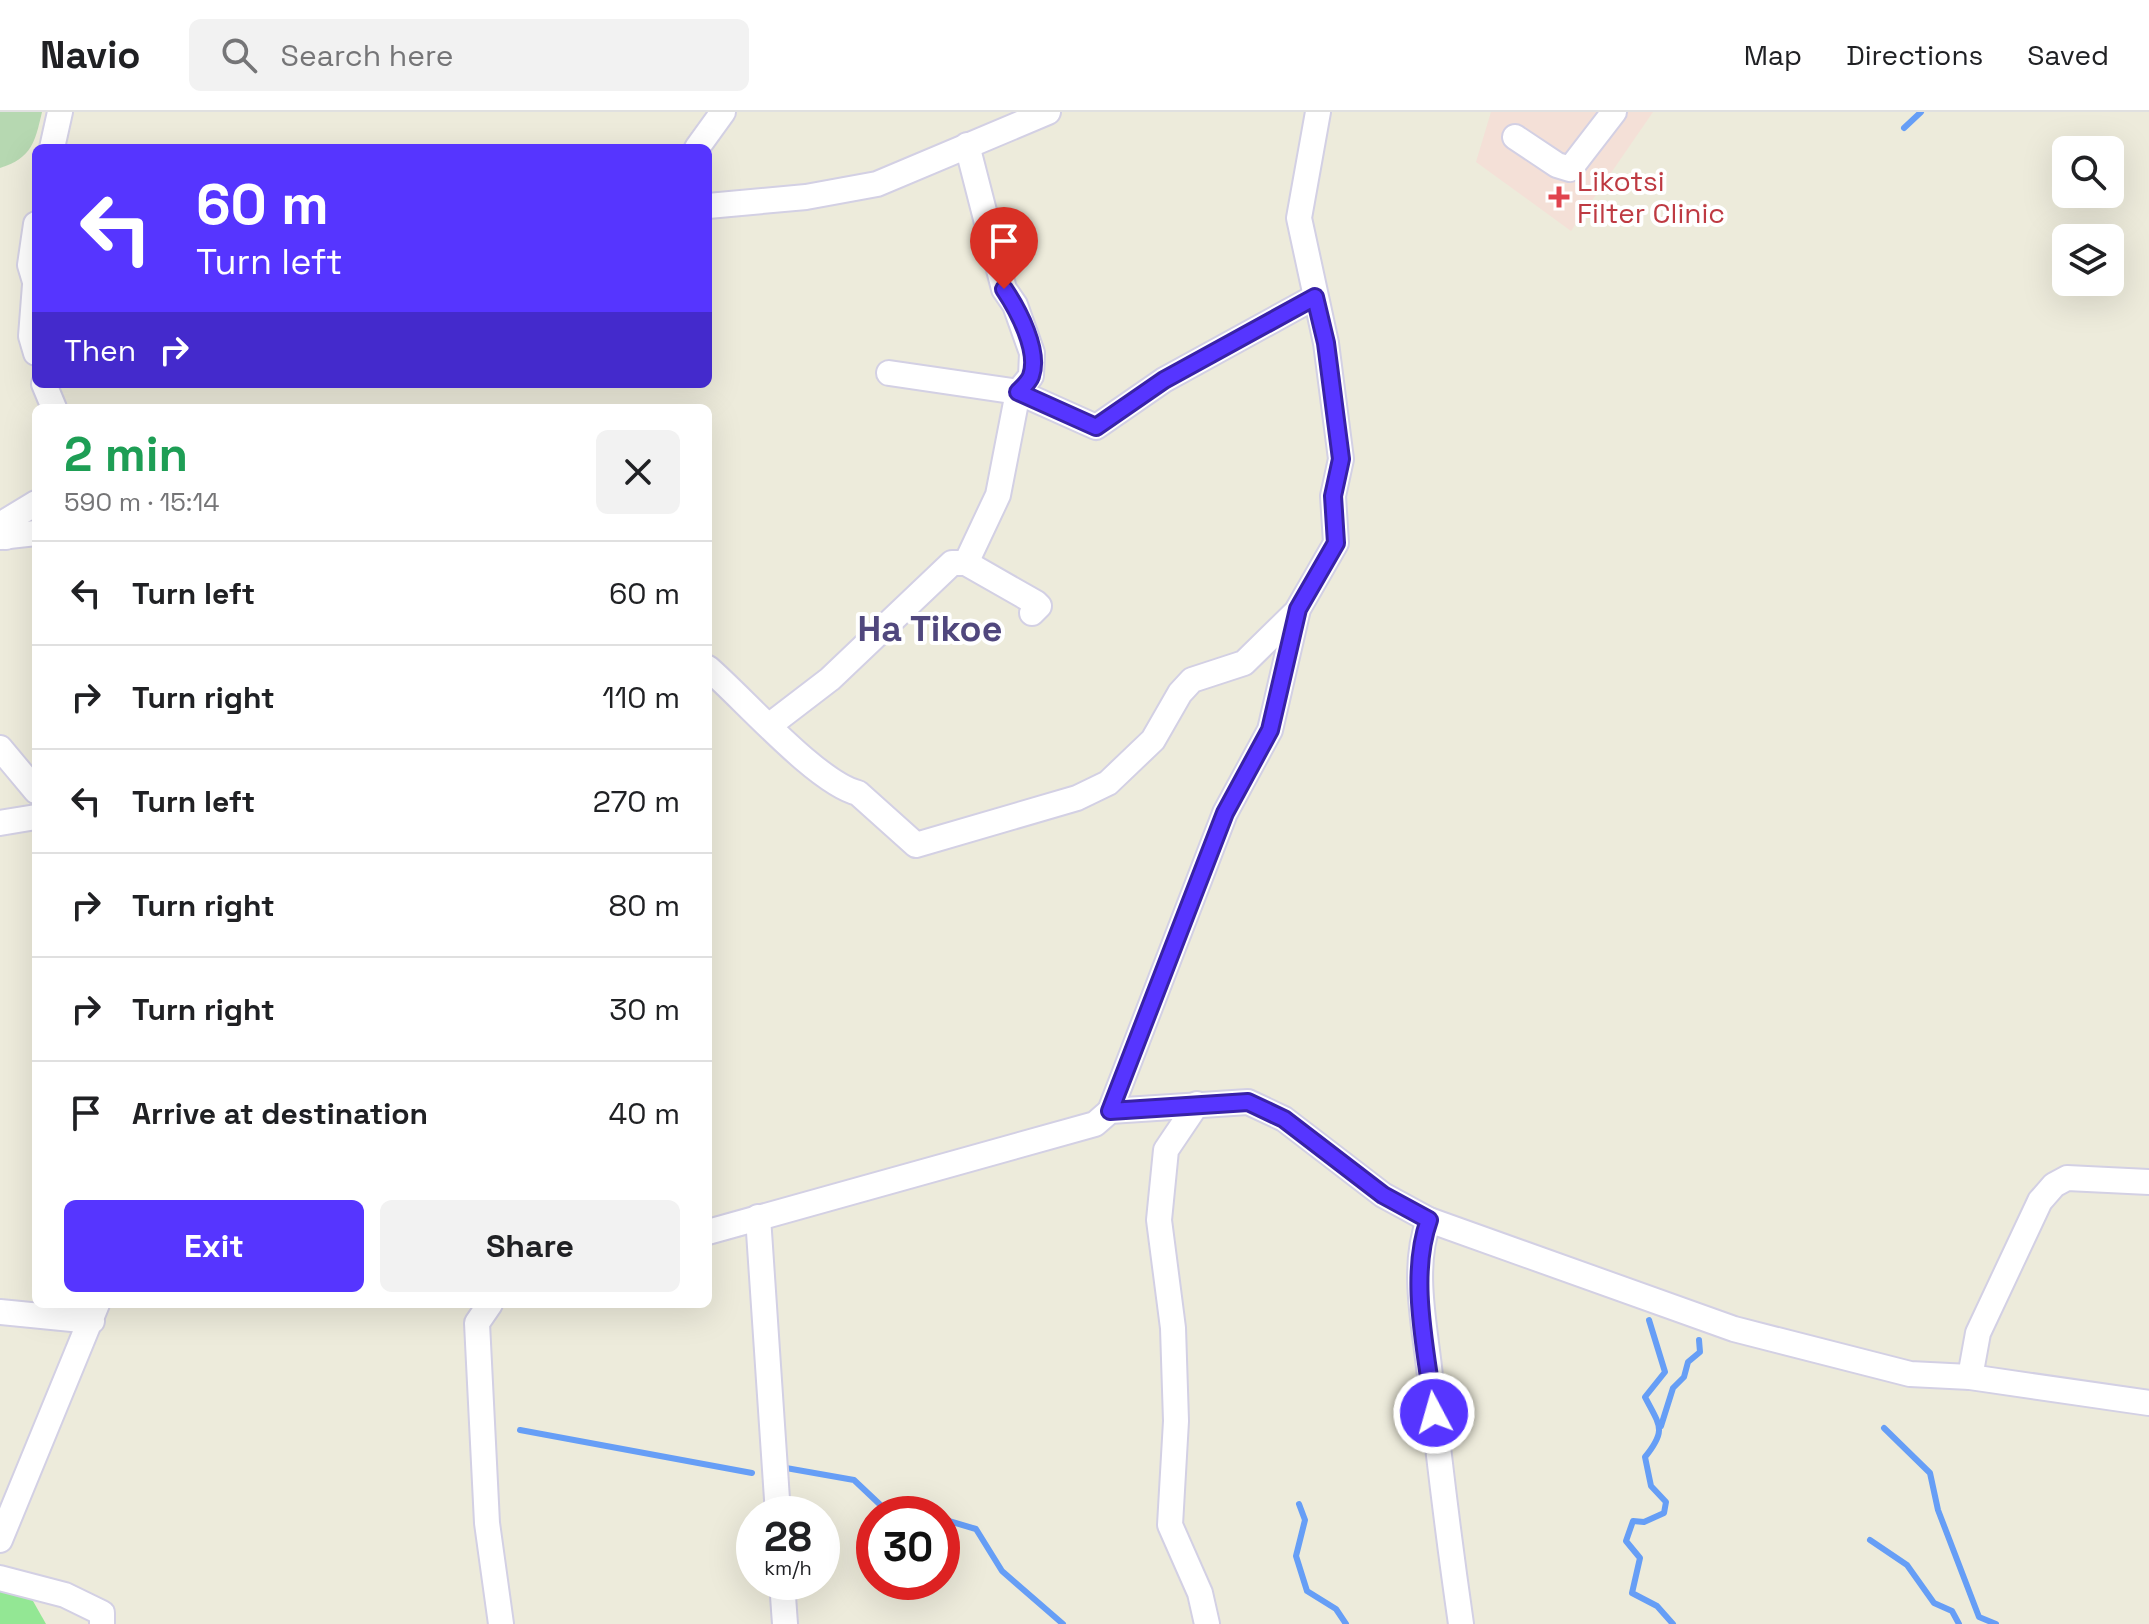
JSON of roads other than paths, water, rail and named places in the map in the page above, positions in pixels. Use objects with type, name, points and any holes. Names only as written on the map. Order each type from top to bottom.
[{"type":"street","points":[[53,144],[60,112]]},
{"type":"street","points":[[700,144],[723,112]]},
{"type":"street","points":[[712,206],[806,197],[877,184],[1048,112]]},
{"type":"street","points":[[712,672],[812,763],[848,790],[858,793],[916,845],[1077,798],[1108,783],[1153,740],[1180,693],[1192,680],[1244,663],[1298,609],[1336,543],[1333,496],[1341,459],[1326,343],[1299,218],[1318,112]]},
{"type":"street","points":[[1515,137],[1557,165],[1570,169],[1614,112]]},
{"type":"street","points":[[770,725],[841,670],[959,563],[998,495],[1018,392],[1031,376],[1032,353],[1015,305],[1004,289],[967,145]]},
{"type":"street","points":[[32,251],[32,273]]},
{"type":"street","points":[[889,373],[1018,392],[1096,427],[1164,380],[1315,297]]},
{"type":"street","points":[[32,505],[8,520],[3,537],[32,533]]},
{"type":"street","points":[[959,563],[1036,603],[1039,606],[1032,613]]},
{"type":"street","points":[[712,1231],[1095,1124],[1110,1111],[1225,813],[1270,730],[1298,609]]},
{"type":"street","points":[[0,748],[32,786]]},
{"type":"street","points":[[0,823],[32,818]]},
{"type":"street","points":[[1110,1111],[1248,1102],[1284,1119],[1383,1195],[1429,1220],[1734,1329],[1910,1374],[1970,1377],[2149,1403]]},
{"type":"street","points":[[1197,1104],[1166,1150],[1159,1220],[1173,1343],[1176,1421],[1170,1525],[1200,1593],[1207,1624]]},
{"type":"street","points":[[1970,1377],[1978,1333],[2040,1201],[2054,1185],[2067,1178],[2149,1182]]},
{"type":"street","points":[[758,1217],[777,1496]]},
{"type":"street","points":[[1429,1220],[1421,1243],[1421,1289],[1440,1476],[1461,1624]]},
{"type":"street","points":[[487,1308],[477,1323],[487,1523],[501,1624]]},
{"type":"street","points":[[0,1312],[94,1312],[0,1540]]},
{"type":"street","points":[[0,1578],[65,1595],[102,1613],[102,1624]]},
{"type":"street","points":[[783,1600],[785,1624]]},
{"type":"waterway","points":[[1904,128],[1921,112]]},
{"type":"waterway","points":[[1649,1320],[1665,1372],[1645,1397],[1659,1428],[1659,1434],[1645,1457],[1651,1486],[1666,1502],[1664,1513],[1644,1522],[1633,1521],[1626,1541],[1640,1558],[1632,1593],[1657,1606],[1673,1624]]},
{"type":"waterway","points":[[1661,1426],[1673,1388],[1684,1377],[1688,1362],[1700,1352],[1699,1340]]},
{"type":"waterway","points":[[1884,1428],[1930,1473],[1938,1510],[1979,1617],[1996,1624]]},
{"type":"waterway","points":[[520,1430],[752,1473]]},
{"type":"waterway","points":[[786,1468],[854,1480],[871,1496]]},
{"type":"waterway","points":[[1299,1504],[1305,1520],[1296,1556],[1307,1591],[1336,1609],[1346,1624]]},
{"type":"waterway","points":[[960,1524],[976,1529],[1002,1571],[1063,1624]]},
{"type":"waterway","points":[[1870,1540],[1907,1565],[1934,1603],[1952,1611],[1959,1624]]},
{"type":"place","name":"Likotsi Filter Clinic","points":[[1559,197]]},
{"type":"district","name":"Ha Tikoe","points":[[930,629]]}]
